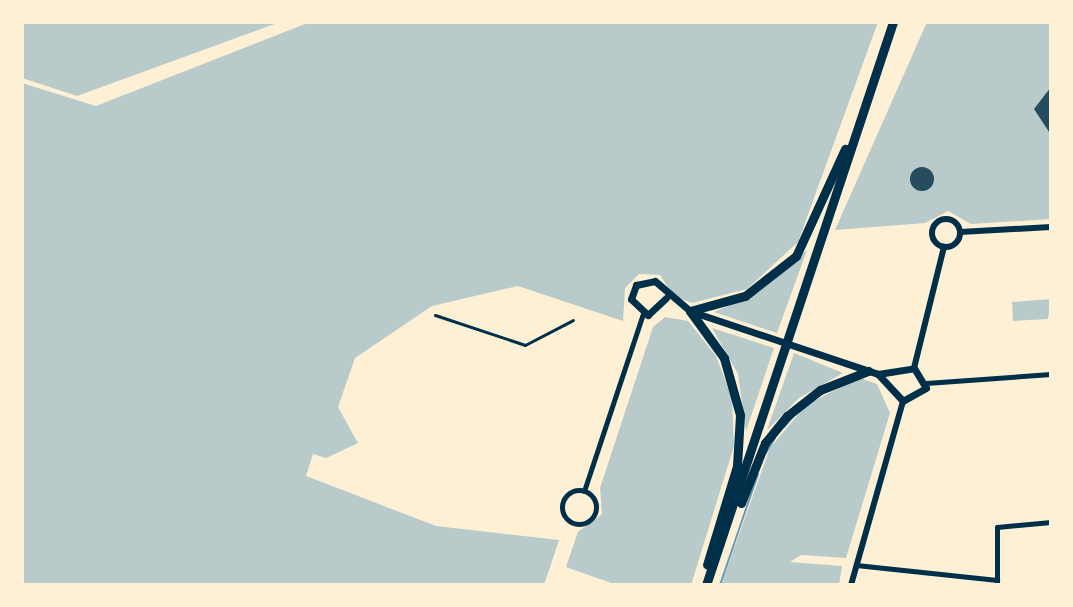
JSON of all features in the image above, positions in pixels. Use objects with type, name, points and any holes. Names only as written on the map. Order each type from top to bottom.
[{"type":"highway","points":[[706,585],[893,22]]},
{"type":"highway","points":[[706,585],[737,466],[740,415],[724,358],[690,311],[745,296],[796,256],[866,103]]},
{"type":"highway","points":[[706,585],[774,430],[820,390],[868,371]]},
{"type":"main road","points":[[676,305],[643,314],[631,299],[640,282],[659,284],[666,298],[690,311],[878,374],[894,374],[914,368],[926,383],[920,398],[903,401],[878,374]]},
{"type":"main road","points":[[661,309],[666,298]]},
{"type":"main road","points":[[891,385],[894,374]]},
{"type":"street","points":[[944,247],[932,236],[935,223],[953,220],[960,232]]},
{"type":"street","points":[[914,368],[944,247],[960,232],[1051,227]]},
{"type":"street","points":[[584,491],[563,501],[573,523],[595,512],[584,491],[643,314]]},
{"type":"street","points":[[926,383],[1051,374]]},
{"type":"street","points":[[851,585],[903,401]]},
{"type":"street","points":[[856,565],[997,583],[996,528],[1051,522]]},
{"type":"lane","points":[[435,315],[525,345],[573,320]]},
{"type":"shaded area","points":[[22,22],[280,22],[77,96],[22,78]]},
{"type":"shaded area","points":[[310,22],[878,22],[798,242],[747,289],[692,303],[674,296],[660,275],[639,274],[625,288],[623,321],[518,286],[432,306],[355,358],[338,407],[358,443],[326,458],[313,454],[306,476],[436,526],[559,540],[544,585],[22,585],[22,83],[96,106]]},
{"type":"shaded area","points":[[927,22],[1051,22],[1051,219],[971,224],[948,211],[925,223],[835,230]]},
{"type":"shaded area","points":[[807,250],[777,333],[714,312],[758,293]]},
{"type":"shaded area","points":[[1051,299],[1048,319],[1013,321],[1012,302]]},
{"type":"shaded area","points":[[665,317],[688,321],[716,356],[732,398],[734,446],[691,585],[617,585],[566,567],[578,532],[602,514],[600,488],[653,327]]},
{"type":"shaded area","points":[[712,328],[774,348],[746,431],[738,374]]},
{"type":"shaded area","points":[[794,353],[843,373],[799,398],[767,430]]},
{"type":"shaded area","points":[[860,378],[877,384],[890,413],[846,558],[801,555],[790,562],[842,566],[839,585],[721,585],[770,448],[807,404]]},
{"type":"building","points":[[1051,87],[1051,135],[1034,109]]},
{"type":"building","points":[[922,167],[933,174],[934,179],[927,190],[922,191],[911,184],[910,179],[917,168]]},
{"type":"waterway","points":[[784,427],[793,417]]},
{"type":"waterway","points":[[766,453],[775,438]]},
{"type":"waterway","points":[[720,585],[758,474]]}]
